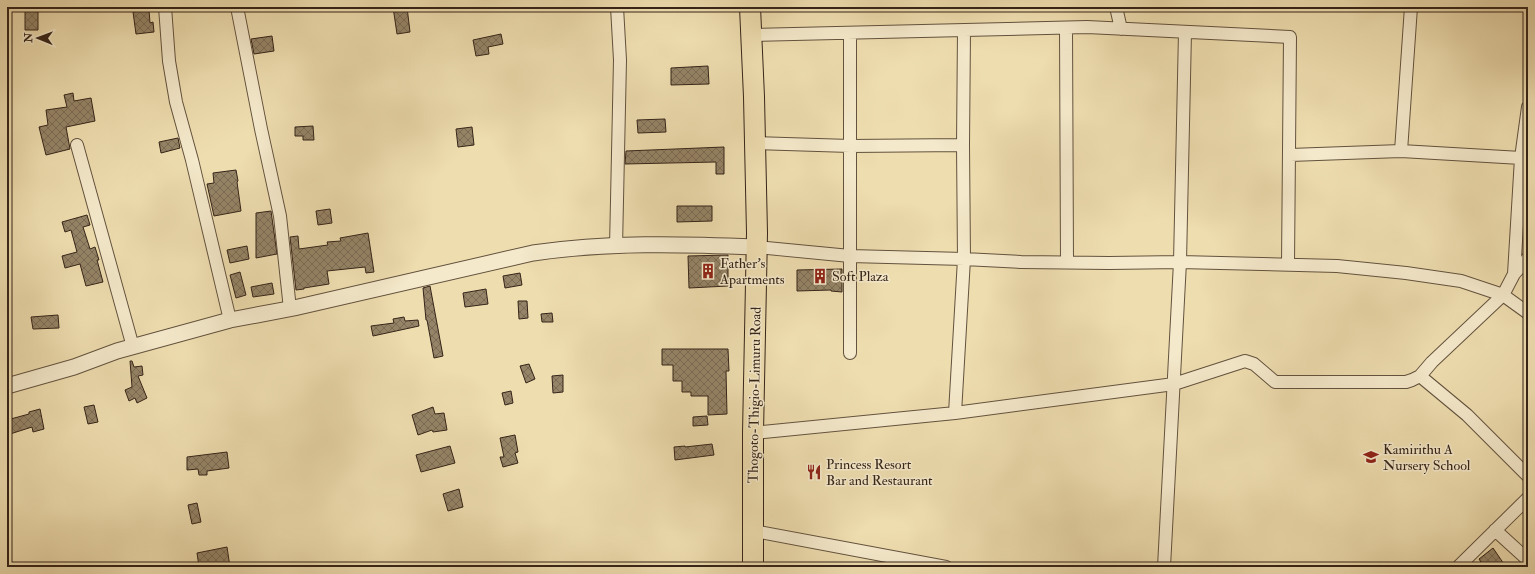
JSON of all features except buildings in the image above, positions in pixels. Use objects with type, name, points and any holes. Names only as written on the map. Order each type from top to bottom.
[{"type":"highway","name":"Thogoto-Thigio-Limuru Road","points":[[750,7],[754,97],[756,246],[753,433],[753,567]]},
{"type":"street","points":[[165,7],[169,61],[176,102],[194,168],[230,320]]},
{"type":"street","points":[[237,7],[256,108],[280,216],[290,309]]},
{"type":"street","points":[[616,247],[620,60],[617,7]]},
{"type":"street","points":[[1116,7],[1121,29]]},
{"type":"street","points":[[1401,151],[1411,7]]},
{"type":"street","points":[[751,35],[1066,28],[1121,29],[1290,37],[1288,264]]},
{"type":"street","points":[[1066,28],[1067,262]]},
{"type":"street","points":[[955,413],[964,258],[964,30]]},
{"type":"street","points":[[850,32],[850,353]]},
{"type":"street","points":[[1164,567],[1180,262],[1185,32]]},
{"type":"street","points":[[1514,274],[1521,158],[1528,107]]},
{"type":"street","points":[[754,143],[850,146],[963,145]]},
{"type":"street","points":[[77,146],[134,347]]},
{"type":"street","points":[[1290,155],[1401,151],[1521,158]]},
{"type":"street","points":[[7,386],[74,367],[134,347],[230,320],[290,309],[533,253],[561,249],[675,244],[756,246],[850,256],[964,258],[1021,262],[1180,262],[1337,266],[1406,273],[1461,281],[1503,295],[1528,313]]},
{"type":"street","points":[[753,433],[955,413],[1174,384],[1245,361],[1254,364],[1275,382],[1406,382],[1420,376],[1432,362],[1503,295],[1514,274],[1528,258]]},
{"type":"street","points":[[1420,376],[1467,415],[1528,476]]},
{"type":"street","points":[[1459,566],[1528,498]]},
{"type":"street","points":[[1495,530],[1528,560]]},
{"type":"street","points":[[754,531],[946,567]]},
{"type":"place","name":"Father's Apartments","points":[[708,271]]},
{"type":"place","name":"Soft Plaza","points":[[820,276]]},
{"type":"place","name":"Kamirithu A Nursery School","points":[[1371,457]]},
{"type":"place","name":"Princess Resort Bar and Restaurant","points":[[814,472]]}]
